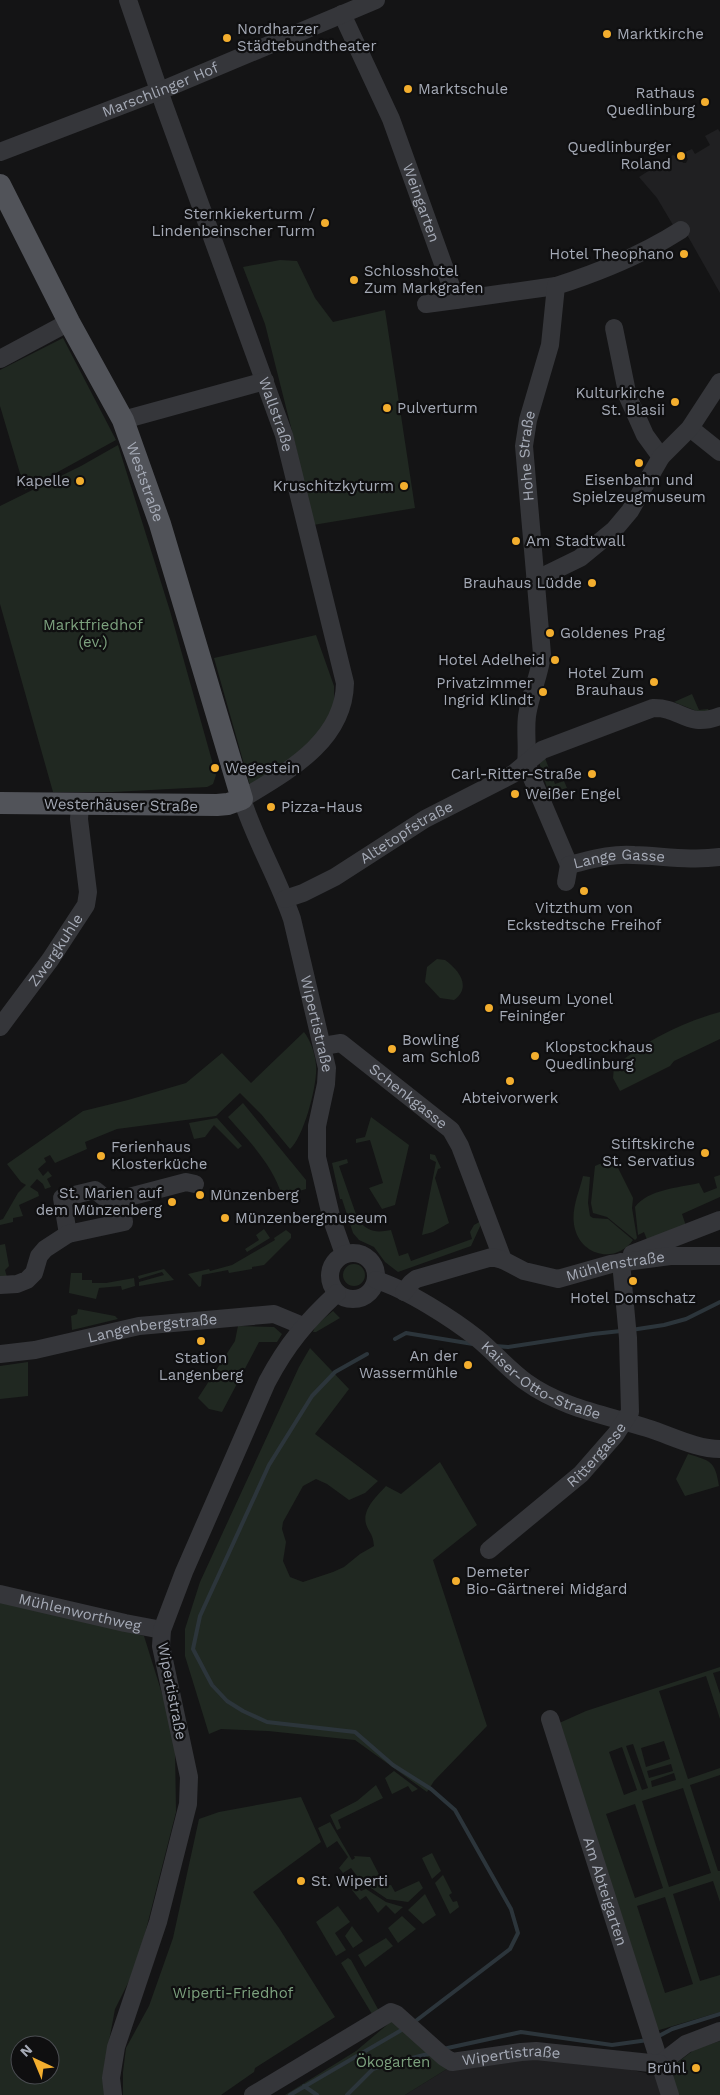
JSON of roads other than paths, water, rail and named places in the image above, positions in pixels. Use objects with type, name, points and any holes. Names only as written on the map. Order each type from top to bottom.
[{"type":"main road","name":"Weststraße","points":[[0,185],[69,322],[123,420],[160,524],[242,799]]},
{"type":"main road","name":"Westerhäuser Straße","points":[[0,803],[217,805],[228,804],[242,799]]},
{"type":"street","name":"Wallstraße","points":[[128,0],[159,91],[284,435],[345,683],[345,698],[334,726],[315,748],[291,767],[242,799]]},
{"type":"street","name":"Marschlinger Hof","points":[[0,152],[159,91],[376,0]]},
{"type":"street","name":"Weingarten","points":[[342,14],[391,119],[456,300]]},
{"type":"street","points":[[426,304],[556,286],[599,272],[658,245],[682,230]]},
{"type":"street","name":"Hohe Straße","points":[[526,764],[528,746],[526,734],[527,715],[537,683],[542,654],[524,446],[528,420],[550,345],[556,286]]},
{"type":"street","points":[[0,359],[69,322]]},
{"type":"street","points":[[614,328],[628,397],[645,435],[661,458]]},
{"type":"street","points":[[123,420],[265,381]]},
{"type":"street","points":[[535,580],[580,558],[605,539],[630,511],[661,458],[690,428],[720,382]]},
{"type":"street","points":[[690,428],[720,452]]},
{"type":"street","points":[[526,764],[542,750],[653,708],[667,710],[698,721],[720,716]]},
{"type":"street","name":"Lange Gasse","points":[[526,764],[569,865],[599,857],[633,854],[666,858],[703,859],[720,857]]},
{"type":"street","name":"Altetopfstraße","points":[[285,899],[303,893],[335,877],[425,819],[513,774],[526,764]]},
{"type":"street","name":"Wipertistraße","points":[[242,799],[250,823],[285,899],[292,920],[323,1046],[327,1075],[315,1140],[318,1163],[330,1215],[344,1254]]},
{"type":"street","name":"Zwergkuhle","points":[[0,1027],[55,953],[86,905],[88,892],[79,819],[80,805]]},
{"type":"street","points":[[566,882],[569,865]]},
{"type":"street","name":"Schenkgasse","points":[[323,1046],[340,1043],[451,1130],[460,1146],[503,1260]]},
{"type":"street","points":[[68,1234],[62,1198],[95,1190],[110,1202],[186,1182],[195,1184]]},
{"type":"street","points":[[0,1285],[17,1284],[28,1280],[34,1273],[39,1256],[45,1249],[68,1234],[124,1222],[121,1200]]},
{"type":"street","points":[[616,1263],[625,1256],[720,1220]]},
{"type":"street","points":[[358,1253],[368,1258],[374,1266],[376,1280],[369,1293],[358,1298],[347,1298],[337,1293],[331,1283],[330,1271],[335,1261],[344,1254],[358,1253]]},
{"type":"street","name":"Mühlenstraße","points":[[404,1292],[416,1279],[483,1259],[496,1257],[524,1271],[558,1279],[616,1263],[685,1255],[720,1256]]},
{"type":"street","name":"Rittergasse","points":[[489,1550],[582,1474],[625,1421],[630,1406],[628,1333],[616,1263]]},
{"type":"street","name":"Kaiser-Otto-Straße","points":[[376,1280],[404,1292],[455,1322],[477,1338],[525,1382],[552,1397],[596,1414],[625,1421],[707,1447],[720,1449]]},
{"type":"street","name":"Wipertistraße","points":[[112,2095],[111,2078],[116,2047],[158,1922],[188,1804],[189,1777],[161,1646],[162,1630],[184,1572],[280,1356],[304,1326],[337,1293]]},
{"type":"street","name":"Langenbergstraße","points":[[0,1354],[36,1350],[139,1326],[274,1314],[304,1326]]},
{"type":"street","name":"Mühlenworthweg","points":[[0,1594],[162,1630]]},
{"type":"street","name":"Am Abteigarten","points":[[550,1719],[670,2095]]},
{"type":"street","name":"Wipertistraße","points":[[253,2095],[384,2015],[394,2013],[452,2062],[536,2051],[660,2064]]},
{"type":"street","points":[[660,2064],[686,2044],[720,2031]]},
{"type":"waterway","points":[[631,1330],[664,1325],[686,1319],[720,1302]]},
{"type":"waterway","points":[[495,1346],[508,1347],[621,1331]]},
{"type":"waterway","points":[[395,1339],[406,1333],[473,1344]]},
{"type":"waterway","points":[[367,1354],[335,1372],[312,1396],[269,1465],[200,1616],[193,1649],[212,1685],[227,1701],[243,1711],[267,1722],[355,1732],[393,1765],[431,1789],[455,1810],[511,1909],[518,1933],[510,1949],[413,2023]]},
{"type":"waterway","points":[[657,2037],[672,2029],[720,2014]]},
{"type":"waterway","points":[[290,2095],[405,2028]]},
{"type":"waterway","points":[[443,2049],[521,2032],[612,2045],[648,2040]]},
{"type":"waterway","points":[[347,2095],[373,2069],[432,2053]]},
{"type":"waterway","points":[[304,2086],[317,2095]]},
{"type":"place","name":"Marktkirche","points":[[607,34]]},
{"type":"place","name":"Nordharzer Städtebundtheater","points":[[227,38]]},
{"type":"place","name":"Marktschule","points":[[408,89]]},
{"type":"place","name":"Rathaus Quedlinburg","points":[[705,102]]},
{"type":"place","name":"Quedlinburger Roland","points":[[681,156]]},
{"type":"place","name":"Sternkiekerturm / Lindenbeinscher Turm","points":[[325,223]]},
{"type":"place","name":"Hotel Theophano","points":[[684,254]]},
{"type":"place","name":"Schlosshotel Zum Markgrafen","points":[[354,280]]},
{"type":"place","name":"Kulturkirche St. Blasii","points":[[675,402]]},
{"type":"place","name":"Pulverturm","points":[[387,408]]},
{"type":"place","name":"Eisenbahn und Spielzeugmuseum","points":[[639,463]]},
{"type":"place","name":"Kapelle","points":[[80,481]]},
{"type":"place","name":"Kruschitzkyturm","points":[[404,486]]},
{"type":"place","name":"Am Stadtwall","points":[[516,541]]},
{"type":"place","name":"Brauhaus Lüdde","points":[[592,583]]},
{"type":"place","name":"Goldenes Prag","points":[[550,633]]},
{"type":"place","name":"Hotel Adelheid","points":[[555,660]]},
{"type":"place","name":"Hotel Zum Brauhaus","points":[[654,682]]},
{"type":"place","name":"Privatzimmer Ingrid Klindt","points":[[543,692]]},
{"type":"place","name":"Wegestein","points":[[215,768]]},
{"type":"place","name":"Carl-Ritter-Straße","points":[[592,774]]},
{"type":"place","name":"Weißer Engel","points":[[515,794]]},
{"type":"place","name":"Pizza-Haus","points":[[271,807]]},
{"type":"place","name":"Vitzthum von Eckstedtsche Freihof","points":[[584,891]]},
{"type":"place","name":"Museum Lyonel Feininger","points":[[489,1008]]},
{"type":"place","name":"Bowling am Schloß","points":[[392,1049]]},
{"type":"place","name":"Klopstockhaus Quedlinburg","points":[[535,1056]]},
{"type":"place","name":"Abteivorwerk","points":[[510,1081]]},
{"type":"place","name":"Stiftskirche St. Servatius","points":[[705,1153]]},
{"type":"place","name":"Ferienhaus Klosterküche","points":[[101,1156]]},
{"type":"place","name":"Münzenberg","points":[[200,1195]]},
{"type":"place","name":"St. Marien auf dem Münzenberg","points":[[172,1202]]},
{"type":"place","name":"Münzenbergmuseum","points":[[225,1218]]},
{"type":"place","name":"Hotel Domschatz","points":[[633,1281]]},
{"type":"place","name":"Station Langenberg","points":[[201,1341]]},
{"type":"place","name":"An der Wassermühle","points":[[468,1365]]},
{"type":"place","name":"Demeter Bio-Gärtnerei Midgard","points":[[456,1581]]},
{"type":"place","name":"St. Wiperti","points":[[301,1881]]},
{"type":"place","name":"Brühl","points":[[696,2068]]},
{"type":"park label","name":"Marktfriedhof (ev.)","points":[[93,634]]},
{"type":"park label","name":"Wiperti-Friedhof","points":[[233,1993]]},
{"type":"park label","name":"Ökogarten","points":[[393,2062]]}]
